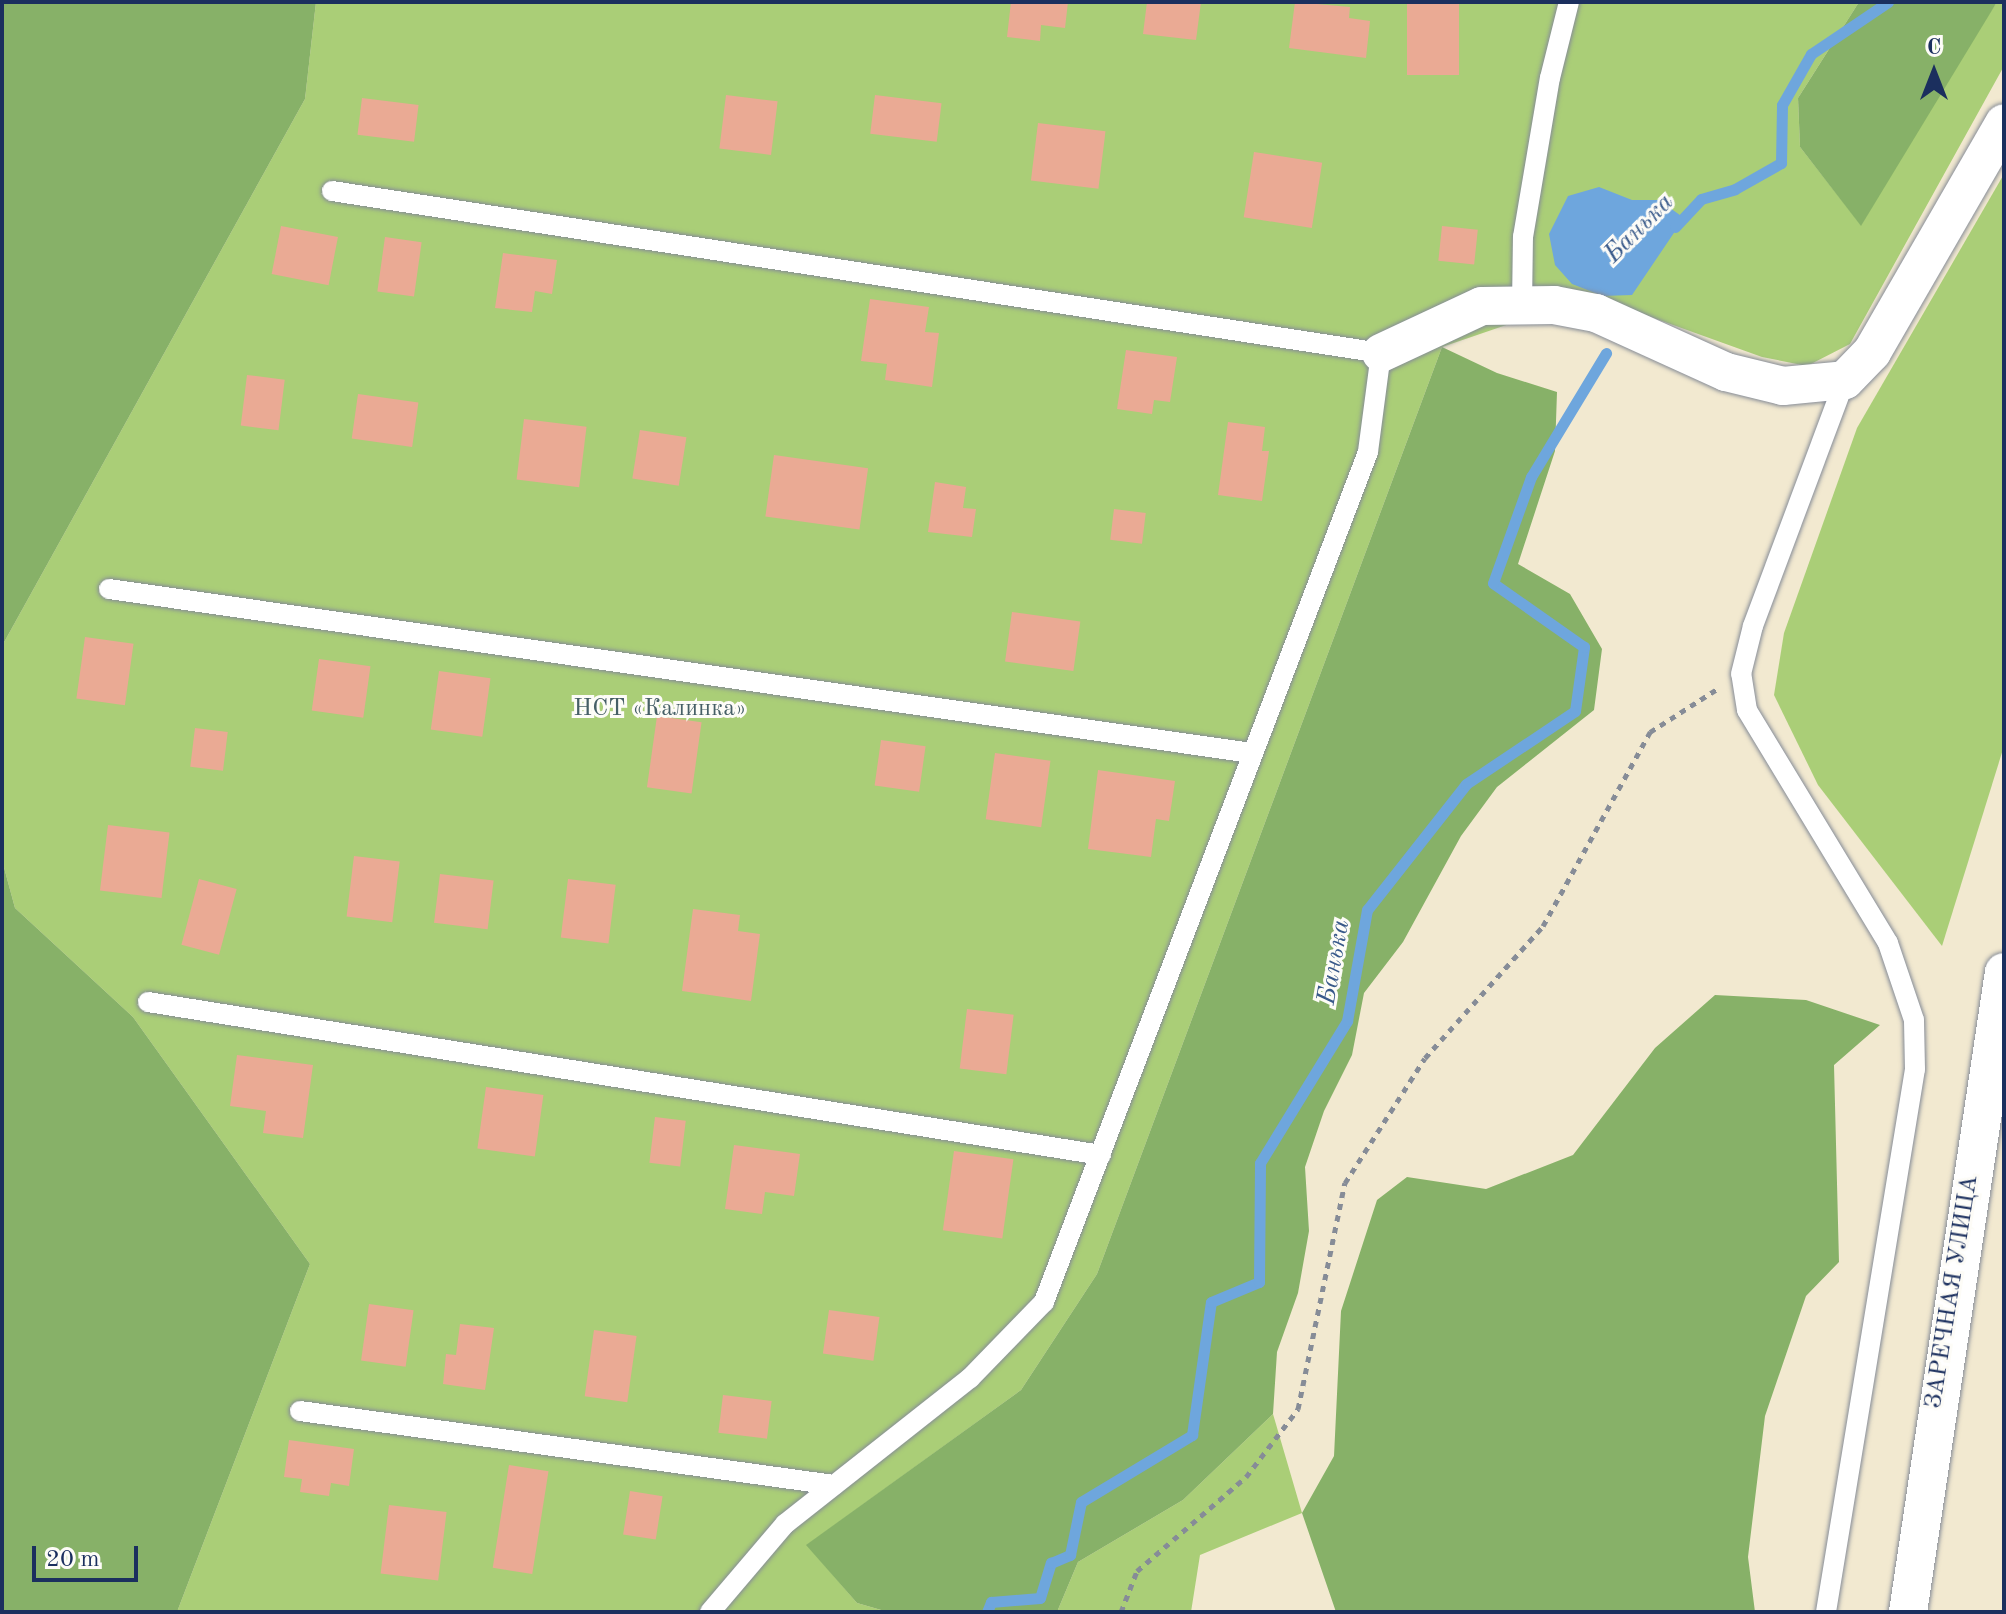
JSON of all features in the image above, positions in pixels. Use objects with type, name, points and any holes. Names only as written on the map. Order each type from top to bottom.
[{"type":"street","points":[[1381,353],[1482,306],[1522,306],[1596,313],[1726,372],[1783,386],[1845,380],[1872,352],[2004,123]]},
{"type":"street","name":"ЗАРЕЧНАЯ УЛИЦА","points":[[1908,1612],[2004,972]]},
{"type":"lane","points":[[1522,306],[1523,237],[1550,78],[1569,2]]},
{"type":"lane","points":[[332,191],[1381,353],[1368,452],[1044,1302],[970,1378],[785,1524],[710,1612]]},
{"type":"lane","points":[[1826,1612],[1915,1069],[1914,1020],[1888,943],[1747,710],[1741,674],[1753,626],[1845,380]]},
{"type":"lane","points":[[109,589],[1252,753]]},
{"type":"lane","points":[[148,1002],[1101,1155]]},
{"type":"lane","points":[[300,1411],[834,1485]]},
{"type":"path","points":[[1121,1612],[1137,1571],[1246,1477],[1298,1409],[1345,1183],[1425,1058],[1543,926],[1650,732],[1741,674]]},
{"type":"green space","points":[[2,2],[316,2],[305,99],[2,646]]},
{"type":"green space","name":"НСТ «Калинка»","points":[[316,2],[1859,2],[1798,98],[1800,147],[1861,225],[1961,55],[1997,2],[2004,2],[2004,66],[1850,344],[1807,366],[1762,357],[1612,303],[1538,286],[1541,313],[1442,347],[1097,1274],[1021,1390],[807,1545],[857,1603],[888,1612],[177,1612],[310,1264],[133,1017],[15,908],[2,860],[2,646],[305,99]]},
{"type":"green space","points":[[1859,2],[1997,2],[1861,226],[1800,147],[1798,98]]},
{"type":"green space","points":[[2004,174],[2004,746],[1942,946],[1818,785],[1774,695],[1784,633],[1857,428]]},
{"type":"green space","points":[[1442,347],[1497,373],[1557,392],[1555,451],[1518,564],[1570,594],[1602,649],[1594,710],[1497,787],[1461,836],[1403,942],[1364,993],[1352,1055],[1324,1111],[1305,1167],[1309,1231],[1298,1293],[1277,1352],[1273,1414],[1183,1500],[1078,1562],[1057,1612],[888,1612],[857,1603],[806,1545],[1021,1390],[1097,1274]]},
{"type":"green space","points":[[2,860],[15,908],[133,1017],[310,1264],[177,1612],[2,1612]]},
{"type":"green space","points":[[1715,995],[1806,1000],[1880,1025],[1834,1065],[1839,1262],[1806,1296],[1765,1416],[1748,1557],[1755,1612],[1336,1612],[1302,1513],[1334,1456],[1341,1311],[1377,1200],[1407,1177],[1486,1189],[1573,1155],[1655,1048]]},
{"type":"green space","points":[[1273,1414],[1302,1513],[1200,1555],[1191,1612],[1057,1612],[1078,1562],[1183,1500]]},
{"type":"water","points":[[1599,187],[1632,200],[1659,200],[1684,218],[1632,295],[1603,296],[1572,284],[1555,265],[1549,234],[1568,196]]},
{"type":"building","points":[[1011,2],[1068,2],[1065,28],[1041,25],[1040,41],[1007,37]]},
{"type":"building","points":[[1147,2],[1201,2],[1196,40],[1143,34]]},
{"type":"building","points":[[1295,2],[1350,7],[1349,18],[1370,21],[1366,58],[1289,48]]},
{"type":"building","points":[[1407,2],[1459,2],[1459,75],[1407,75]]},
{"type":"building","points":[[726,95],[778,101],[771,155],[719,149]]},
{"type":"building","points":[[875,95],[942,103],[937,142],[870,134]]},
{"type":"building","points":[[362,98],[419,105],[414,142],[357,135]]},
{"type":"building","points":[[1038,123],[1105,131],[1098,189],[1031,181]]},
{"type":"building","points":[[1254,152],[1322,163],[1312,228],[1244,217]]},
{"type":"building","points":[[281,226],[338,237],[329,285],[272,274]]},
{"type":"building","points":[[1442,226],[1478,230],[1474,265],[1438,261]]},
{"type":"building","points":[[385,237],[422,242],[414,297],[377,291]]},
{"type":"building","points":[[503,253],[557,260],[552,294],[535,291],[532,312],[495,308]]},
{"type":"building","points":[[870,299],[929,307],[925,332],[939,333],[932,387],[885,380],[887,364],[861,361]]},
{"type":"building","points":[[1126,350],[1177,357],[1170,402],[1154,400],[1152,414],[1117,409]]},
{"type":"building","points":[[247,375],[285,380],[279,430],[241,426]]},
{"type":"building","points":[[358,394],[418,402],[412,447],[352,439]]},
{"type":"building","points":[[524,419],[587,427],[579,487],[517,480]]},
{"type":"building","points":[[1228,422],[1265,427],[1262,451],[1269,451],[1262,501],[1218,495]]},
{"type":"building","points":[[640,430],[686,437],[679,486],[632,478]]},
{"type":"building","points":[[774,455],[868,468],[859,530],[765,516]]},
{"type":"building","points":[[935,482],[966,487],[963,508],[976,509],[972,537],[928,532]]},
{"type":"building","points":[[1114,509],[1146,513],[1142,544],[1110,540]]},
{"type":"building","points":[[1012,612],[1080,622],[1073,671],[1005,662]]},
{"type":"building","points":[[85,637],[134,644],[125,705],[76,698]]},
{"type":"building","points":[[319,659],[370,666],[363,718],[312,710]]},
{"type":"building","points":[[439,671],[490,678],[482,737],[431,729]]},
{"type":"building","points":[[657,716],[702,722],[692,794],[647,787]]},
{"type":"building","points":[[195,728],[228,732],[223,771],[190,767]]},
{"type":"building","points":[[881,740],[926,746],[919,792],[875,786]]},
{"type":"building","points":[[995,753],[1050,761],[1041,827],[986,819]]},
{"type":"building","points":[[1098,770],[1175,781],[1169,821],[1156,819],[1151,857],[1088,849]]},
{"type":"building","points":[[108,825],[170,833],[161,898],[100,891]]},
{"type":"building","points":[[354,856],[400,862],[392,922],[347,917]]},
{"type":"building","points":[[440,874],[494,881],[488,929],[434,923]]},
{"type":"building","points":[[199,879],[237,889],[219,955],[181,945]]},
{"type":"building","points":[[568,879],[616,885],[608,943],[561,938]]},
{"type":"building","points":[[693,909],[740,915],[738,931],[760,934],[751,1001],[682,991]]},
{"type":"building","points":[[967,1009],[1014,1015],[1006,1074],[960,1069]]},
{"type":"building","points":[[237,1055],[313,1065],[303,1138],[263,1133],[266,1111],[230,1106]]},
{"type":"building","points":[[486,1087],[543,1095],[535,1156],[477,1148]]},
{"type":"building","points":[[655,1117],[686,1121],[680,1166],[649,1163]]},
{"type":"building","points":[[734,1145],[800,1154],[794,1196],[765,1192],[762,1214],[725,1209]]},
{"type":"building","points":[[954,1151],[1013,1159],[1002,1239],[943,1230]]},
{"type":"building","points":[[369,1304],[414,1310],[406,1367],[361,1360]]},
{"type":"building","points":[[829,1310],[880,1317],[873,1361],[823,1354]]},
{"type":"building","points":[[460,1324],[494,1328],[485,1390],[443,1384],[446,1354],[456,1355]]},
{"type":"building","points":[[594,1330],[637,1336],[627,1402],[585,1396]]},
{"type":"building","points":[[723,1395],[772,1401],[767,1439],[718,1433]]},
{"type":"building","points":[[289,1440],[354,1449],[349,1486],[331,1483],[329,1496],[300,1492],[302,1479],[284,1477]]},
{"type":"building","points":[[509,1465],[549,1471],[532,1574],[493,1568]]},
{"type":"building","points":[[630,1491],[663,1496],[656,1540],[623,1534]]},
{"type":"building","points":[[389,1505],[447,1512],[438,1581],[381,1573]]},
{"type":"waterway","name":"Банька","points":[[1675,227],[1701,199],[1735,189],[1781,163],[1782,105],[1811,54],[1888,2]]},
{"type":"waterway","name":"Банька","points":[[987,1612],[991,1602],[1040,1598],[1051,1563],[1070,1555],[1081,1502],[1192,1435],[1211,1302],[1259,1282],[1260,1163],[1347,1021],[1367,910],[1466,784],[1575,711],[1584,647],[1493,583],[1531,477],[1606,353]]}]
